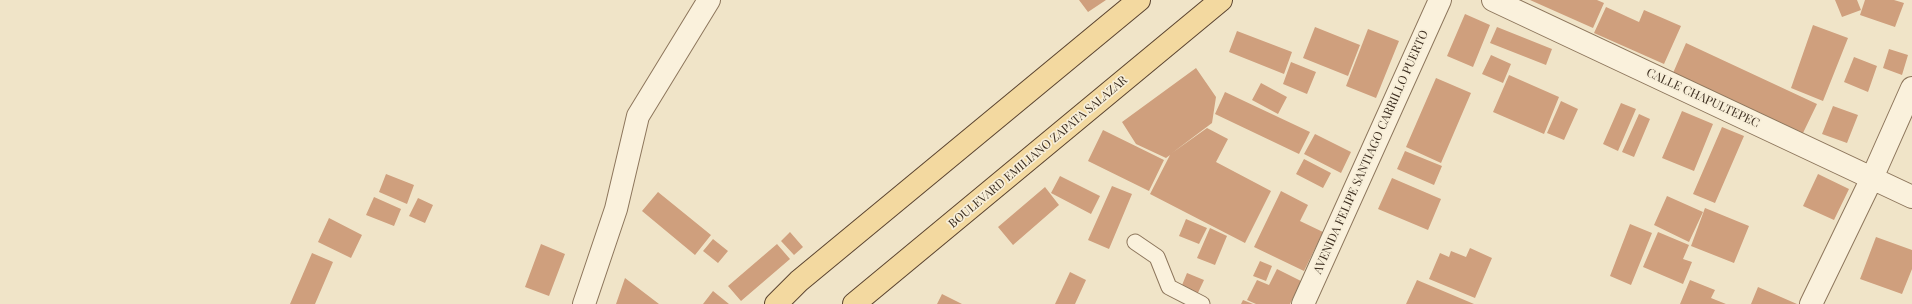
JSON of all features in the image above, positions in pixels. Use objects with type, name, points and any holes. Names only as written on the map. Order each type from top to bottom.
[{"type":"main road","points":[[776,304],[799,280],[1139,0]]},
{"type":"main road","name":"BOULEVARD EMILIANO ZAPATA SALAZAR","points":[[854,304],[1221,0]]},
{"type":"street","points":[[584,304],[616,209],[638,116],[709,0]]},
{"type":"street","name":"AVENIDA FELIPE SANTIAGO CARRILLO PUERTO","points":[[1303,304],[1440,0]]},
{"type":"street","name":"CALLE CHAPULTEPEC","points":[[1493,0],[1912,197]]},
{"type":"street","points":[[1811,304],[1872,178],[1912,88]]},
{"type":"street","points":[[794,304],[799,280]]},
{"type":"lane","points":[[1134,242],[1157,257],[1169,286],[1202,304]]},
{"type":"building","points":[[1079,0],[1106,0],[1088,12]]},
{"type":"building","points":[[1530,0],[1597,0],[1604,3],[1593,28]]},
{"type":"building","points":[[1835,0],[1857,0],[1861,10],[1842,17]]},
{"type":"building","points":[[1865,0],[1894,0],[1904,3],[1895,27],[1860,15]]},
{"type":"building","points":[[1606,7],[1639,22],[1644,10],[1681,26],[1664,64],[1594,33]]},
{"type":"building","points":[[1465,14],[1490,25],[1473,67],[1447,56]]},
{"type":"building","points":[[1813,25],[1848,38],[1823,101],[1791,88]]},
{"type":"building","points":[[1315,27],[1360,45],[1348,76],[1303,58]]},
{"type":"building","points":[[1497,27],[1552,49],[1546,65],[1490,43]]},
{"type":"building","points":[[1368,29],[1399,41],[1376,98],[1346,86]]},
{"type":"building","points":[[1237,31],[1292,52],[1284,74],[1229,52]]},
{"type":"building","points":[[1686,43],[1817,104],[1803,133],[1673,73]]},
{"type":"building","points":[[1889,49],[1908,55],[1902,75],[1883,68]]},
{"type":"building","points":[[1491,55],[1511,64],[1503,83],[1482,74]]},
{"type":"building","points":[[1854,57],[1877,66],[1868,92],[1844,82]]},
{"type":"building","points":[[1291,62],[1316,72],[1307,94],[1283,84]]},
{"type":"building","points":[[1196,68],[1216,97],[1212,123],[1172,153],[1207,128],[1228,139],[1216,162],[1271,191],[1245,243],[1150,194],[1170,155],[1166,158],[1136,144],[1122,122]]},
{"type":"building","points":[[1509,75],[1559,97],[1544,134],[1493,112]]},
{"type":"building","points":[[1436,78],[1471,93],[1441,163],[1406,147]]},
{"type":"building","points":[[1261,83],[1287,97],[1278,114],[1252,100]]},
{"type":"building","points":[[1225,92],[1310,132],[1299,154],[1215,114]]},
{"type":"building","points":[[1561,101],[1578,109],[1564,140],[1547,133]]},
{"type":"building","points":[[1621,103],[1636,109],[1618,151],[1603,144]]},
{"type":"building","points":[[1833,106],[1858,115],[1847,143],[1822,134]]},
{"type":"building","points":[[1682,111],[1713,124],[1694,171],[1662,158]]},
{"type":"building","points":[[1639,114],[1650,119],[1634,157],[1622,152]]},
{"type":"building","points":[[1722,127],[1744,136],[1715,203],[1693,194]]},
{"type":"building","points":[[1103,130],[1164,160],[1149,191],[1088,161]]},
{"type":"building","points":[[1315,134],[1351,152],[1341,173],[1304,154]]},
{"type":"building","points":[[1405,151],[1442,166],[1434,185],[1397,169]]},
{"type":"building","points":[[1304,159],[1331,173],[1323,188],[1296,174]]},
{"type":"building","points":[[386,174],[414,185],[407,204],[379,192]]},
{"type":"building","points":[[1818,174],[1849,189],[1834,220],[1803,206]]},
{"type":"building","points":[[1060,176],[1100,196],[1091,214],[1051,193]]},
{"type":"building","points":[[1392,178],[1441,199],[1428,230],[1378,209]]},
{"type":"building","points":[[1112,186],[1132,194],[1109,249],[1088,240]]},
{"type":"building","points":[[1045,187],[1059,205],[1013,245],[998,227]]},
{"type":"building","points":[[1281,191],[1308,205],[1300,221],[1323,232],[1304,271],[1254,247]]},
{"type":"building","points":[[658,192],[711,235],[695,255],[642,211]]},
{"type":"building","points":[[1667,196],[1703,212],[1689,242],[1654,225]]},
{"type":"building","points":[[374,197],[401,209],[394,226],[366,215]]},
{"type":"building","points":[[418,198],[433,205],[425,223],[409,216]]},
{"type":"building","points":[[1705,208],[1749,226],[1734,263],[1691,246]]},
{"type":"building","points":[[329,218],[362,235],[351,258],[318,242]]},
{"type":"building","points":[[1186,219],[1207,228],[1199,244],[1179,236]]},
{"type":"building","points":[[1630,224],[1652,233],[1631,285],[1610,276]]},
{"type":"building","points":[[1210,228],[1227,236],[1215,265],[1197,258]]},
{"type":"building","points":[[790,232],[803,247],[794,255],[781,241]]},
{"type":"building","points":[[1658,232],[1689,245],[1683,259],[1692,262],[1683,284],[1643,267]]},
{"type":"building","points":[[1876,237],[1912,250],[1912,269],[1902,294],[1860,279]]},
{"type":"building","points":[[713,239],[728,251],[718,263],[703,251]]},
{"type":"building","points":[[541,244],[565,254],[549,296],[525,287]]},
{"type":"building","points":[[777,244],[790,259],[741,301],[728,286]]},
{"type":"building","points":[[1470,248],[1492,258],[1475,298],[1429,279],[1440,253],[1449,257],[1451,251],[1466,257]]},
{"type":"building","points":[[312,253],[333,262],[315,304],[290,304]]},
{"type":"building","points":[[1260,261],[1272,266],[1266,281],[1253,276]]},
{"type":"building","points":[[1277,269],[1301,281],[1290,304],[1256,304],[1247,300],[1257,280],[1269,285]]},
{"type":"building","points":[[1070,272],[1086,280],[1075,304],[1055,304]]},
{"type":"building","points":[[1187,273],[1204,280],[1196,297],[1180,290]]},
{"type":"building","points":[[625,278],[659,304],[616,304]]},
{"type":"building","points":[[1417,280],[1474,304],[1406,304]]},
{"type":"building","points":[[1690,280],[1715,290],[1711,298],[1726,304],[1680,304]]},
{"type":"building","points":[[1758,287],[1797,304],[1751,304]]},
{"type":"building","points":[[713,291],[729,304],[703,304]]},
{"type":"building","points":[[942,294],[962,304],[937,304]]},
{"type":"building","points":[[1243,300],[1253,304],[1241,304]]}]
